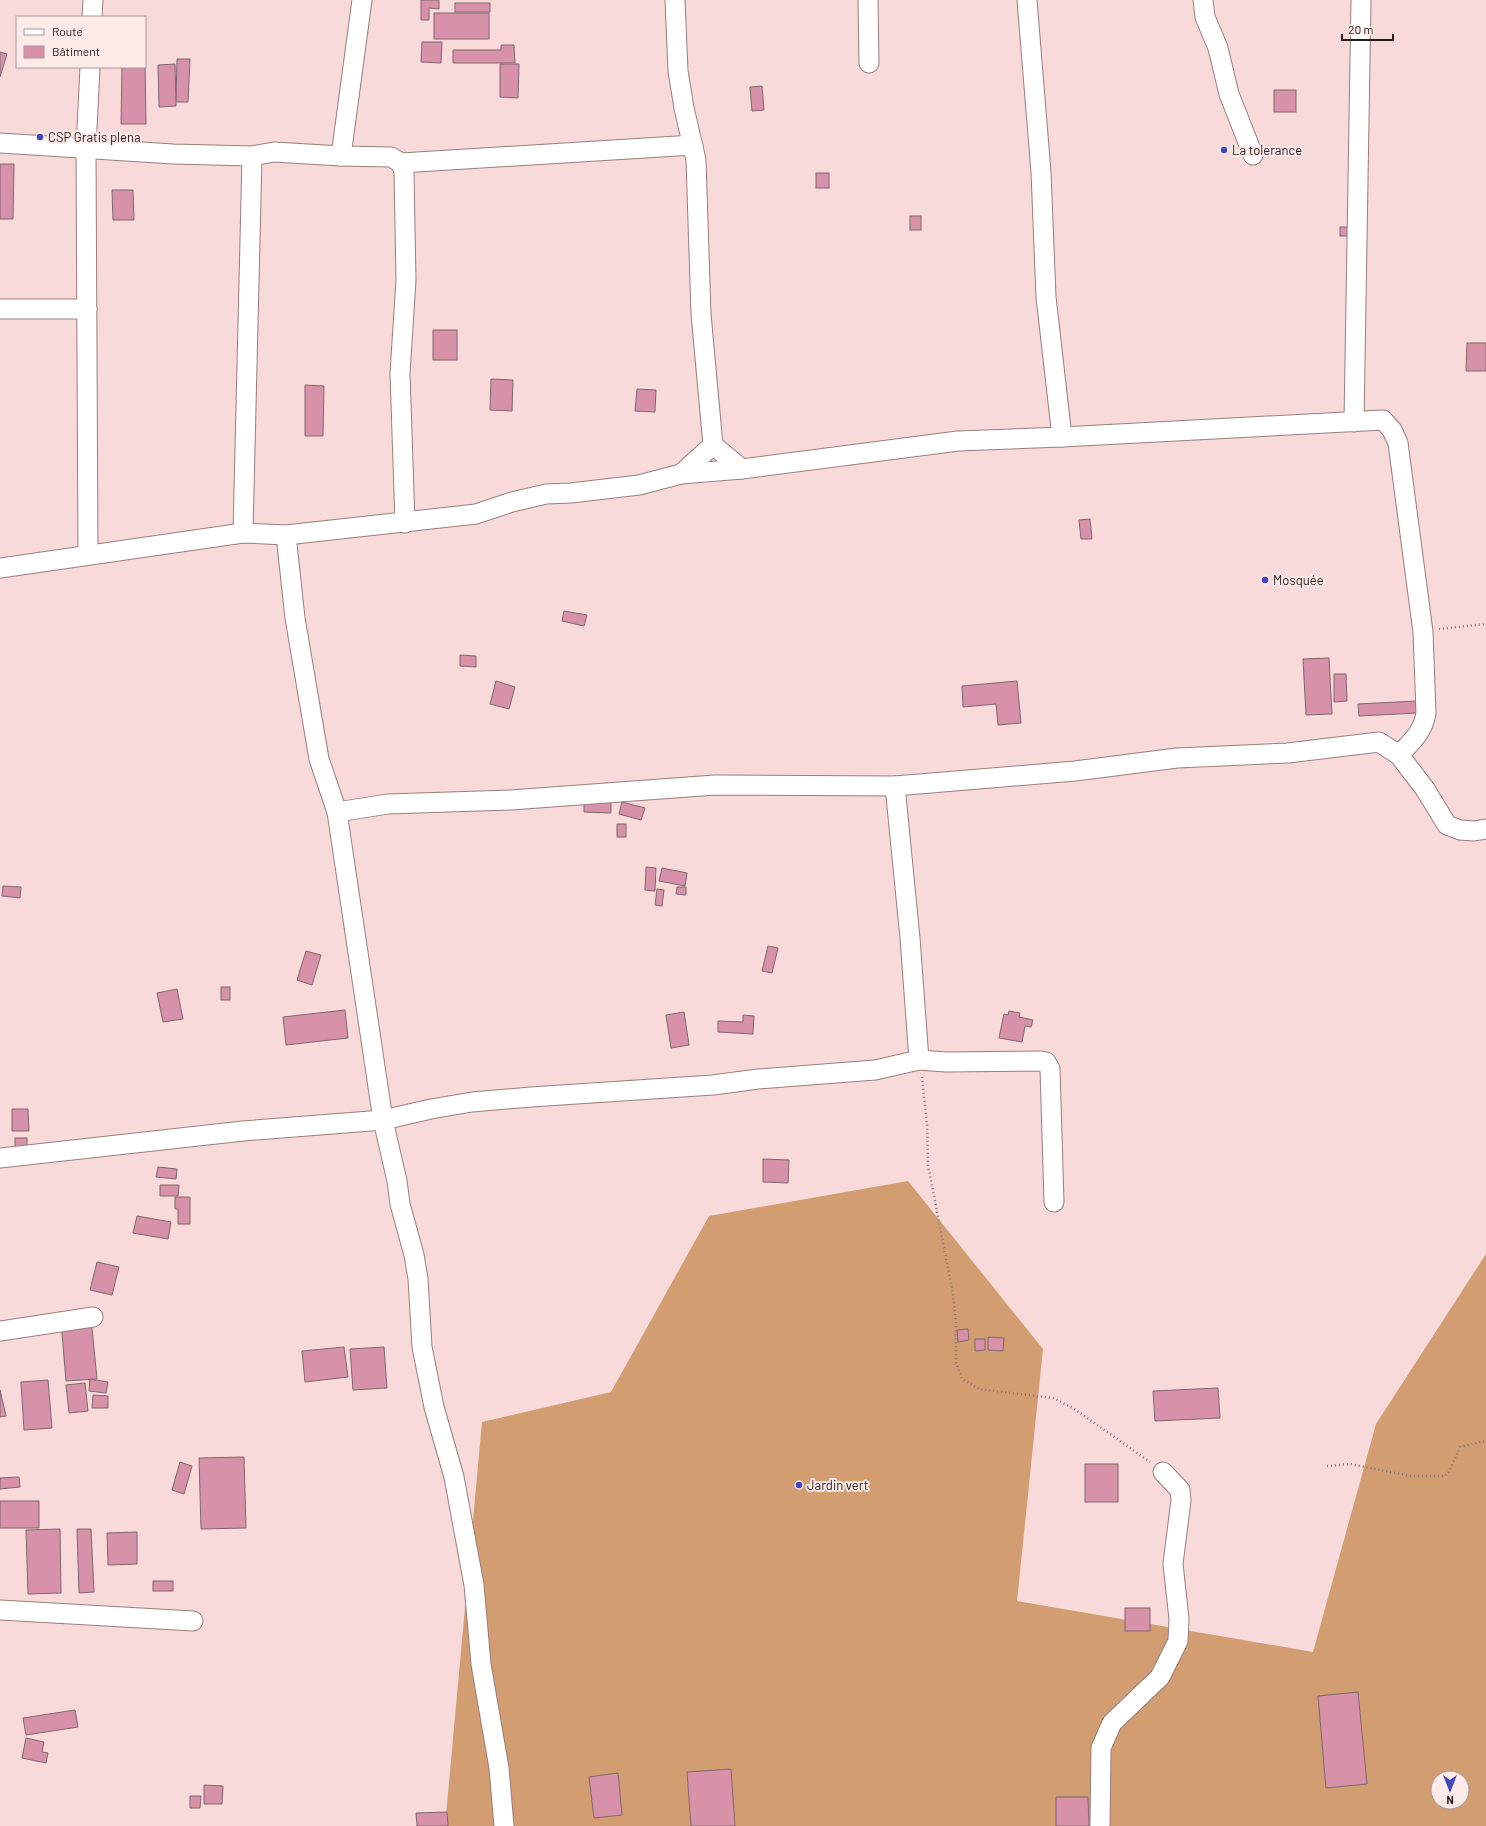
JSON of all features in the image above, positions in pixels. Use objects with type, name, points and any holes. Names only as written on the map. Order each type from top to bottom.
[{"type":"street","points":[[92,16],[93,0]]},
{"type":"street","points":[[340,156],[362,0]]},
{"type":"street","points":[[675,0],[678,70],[684,108],[696,160],[701,314],[713,445],[742,469]]},
{"type":"street","points":[[868,0],[869,63]]},
{"type":"street","points":[[1027,0],[1041,172],[1046,297],[1062,437]]},
{"type":"street","points":[[1203,0],[1205,17],[1218,48],[1229,94],[1253,155]]},
{"type":"street","points":[[1354,422],[1361,0]]},
{"type":"street","points":[[88,555],[86,149],[90,68]]},
{"type":"street","points":[[0,143],[86,149],[252,156],[274,152],[391,157],[401,163],[693,145]]},
{"type":"street","points":[[243,533],[252,156]]},
{"type":"street","points":[[401,163],[404,172],[406,280],[400,373],[405,523]]},
{"type":"street","points":[[0,309],[87,309]]},
{"type":"street","points":[[0,568],[243,533],[286,535],[476,514],[512,502],[546,494],[571,493],[639,485],[681,474],[742,469],[958,441],[1383,420],[1392,430],[1398,443],[1423,632],[1426,714],[1424,725],[1420,734],[1399,755]]},
{"type":"street","points":[[681,474],[713,445]]},
{"type":"street","points":[[286,535],[295,618],[319,759],[337,812],[383,1120],[397,1181],[400,1204],[414,1255],[418,1279],[422,1347],[434,1407],[454,1477],[474,1585],[481,1664],[499,1768],[504,1826]]},
{"type":"street","points":[[337,812],[388,804],[511,800],[715,785],[895,786],[1075,771],[1177,758],[1288,753],[1379,742],[1399,755],[1425,789],[1447,825],[1460,830],[1474,831],[1486,829]]},
{"type":"street","points":[[895,786],[910,938],[919,1060]]},
{"type":"street","points":[[0,1158],[243,1132],[383,1120],[431,1109],[472,1102],[712,1085],[758,1079],[875,1070],[919,1060],[946,1062],[1046,1062],[1050,1069],[1054,1202]]},
{"type":"street","points":[[0,1331],[93,1317]]},
{"type":"street","points":[[1100,1826],[1101,1748],[1112,1723],[1160,1677],[1178,1641],[1179,1619],[1173,1564],[1180,1490],[1163,1472]]},
{"type":"street","points":[[0,1610],[193,1620]]},
{"type":"path","points":[[1423,632],[1486,624]]},
{"type":"path","points":[[919,1060],[927,1117],[928,1166],[953,1294],[956,1324],[956,1362],[962,1379],[979,1389],[1053,1398],[1073,1408],[1163,1472]]},
{"type":"path","points":[[1327,1466],[1350,1464],[1411,1476],[1445,1476],[1449,1472],[1460,1447],[1486,1441]]},
{"type":"shaded area","points":[[908,1181],[1043,1349],[1017,1601],[1313,1652],[1376,1424],[1486,1254],[1486,1826],[445,1826],[482,1422],[611,1392],[709,1216]]},
{"type":"building","points":[[421,0],[439,0],[439,9],[429,8],[429,20],[421,20]]},
{"type":"building","points":[[455,3],[490,3],[490,12],[455,12]]},
{"type":"building","points":[[434,13],[489,13],[489,39],[434,39]]},
{"type":"building","points":[[422,42],[442,42],[441,63],[421,62]]},
{"type":"building","points":[[501,45],[514,45],[515,63],[453,63],[453,50],[501,50]]},
{"type":"building","points":[[0,52],[7,54],[0,77]]},
{"type":"building","points":[[177,59],[190,59],[188,102],[176,102]]},
{"type":"building","points":[[175,64],[176,106],[159,107],[158,65]]},
{"type":"building","points":[[500,64],[519,64],[518,98],[500,97]]},
{"type":"building","points":[[122,68],[145,68],[146,124],[121,124]]},
{"type":"building","points":[[762,86],[764,110],[752,111],[750,87]]},
{"type":"building","points":[[1274,90],[1296,90],[1296,112],[1274,112]]},
{"type":"building","points":[[0,164],[14,164],[13,219],[0,219]]},
{"type":"building","points":[[816,173],[829,173],[829,188],[816,188]]},
{"type":"building","points":[[112,190],[133,190],[134,220],[113,220]]},
{"type":"building","points":[[910,216],[921,216],[921,230],[910,230]]},
{"type":"building","points":[[1340,227],[1349,227],[1349,236],[1340,236]]},
{"type":"building","points":[[433,330],[457,330],[457,360],[433,360]]},
{"type":"building","points":[[1467,343],[1486,343],[1486,371],[1466,371]]},
{"type":"building","points":[[491,379],[513,380],[512,411],[490,410]]},
{"type":"building","points":[[305,385],[324,386],[323,436],[305,436]]},
{"type":"building","points":[[637,389],[656,390],[655,412],[635,411]]},
{"type":"building","points":[[1090,519],[1092,539],[1081,539],[1079,520]]},
{"type":"building","points":[[564,611],[587,615],[584,626],[562,621]]},
{"type":"building","points":[[460,655],[476,656],[476,667],[460,666]]},
{"type":"building","points":[[1329,658],[1332,714],[1306,715],[1303,659]]},
{"type":"building","points":[[1334,674],[1346,674],[1347,701],[1334,702]]},
{"type":"building","points":[[496,681],[515,687],[509,709],[490,704]]},
{"type":"building","points":[[1017,681],[1021,723],[998,725],[996,704],[963,707],[962,686]]},
{"type":"building","points":[[1416,701],[1417,713],[1359,716],[1358,704]]},
{"type":"building","points":[[584,802],[611,802],[611,813],[584,812]]},
{"type":"building","points":[[622,802],[645,808],[641,820],[619,814]]},
{"type":"building","points":[[617,824],[626,824],[626,837],[617,837]]},
{"type":"building","points":[[646,867],[656,868],[655,891],[645,890]]},
{"type":"building","points":[[662,868],[687,873],[685,886],[659,881]]},
{"type":"building","points":[[3,886],[21,887],[20,898],[2,896]]},
{"type":"building","points":[[677,887],[686,887],[686,895],[676,894]]},
{"type":"building","points":[[657,889],[664,890],[662,906],[655,905]]},
{"type":"building","points":[[768,946],[778,948],[772,973],[762,971]]},
{"type":"building","points":[[306,951],[321,955],[312,985],[297,980]]},
{"type":"building","points":[[221,987],[230,987],[230,1000],[221,1000]]},
{"type":"building","points":[[177,989],[183,1019],[163,1022],[157,993]]},
{"type":"building","points":[[345,1010],[348,1038],[286,1045],[283,1017]]},
{"type":"building","points":[[1009,1011],[1020,1013],[1019,1017],[1033,1020],[1031,1027],[1025,1026],[1022,1042],[999,1038],[1004,1014],[1008,1015]]},
{"type":"building","points":[[684,1012],[689,1045],[671,1048],[666,1015]]},
{"type":"building","points":[[743,1015],[754,1016],[753,1034],[718,1032],[718,1021],[743,1022]]},
{"type":"building","points":[[12,1109],[28,1109],[29,1131],[12,1131]]},
{"type":"building","points":[[15,1138],[27,1138],[27,1149],[15,1149]]},
{"type":"building","points":[[763,1159],[789,1160],[788,1183],[763,1182]]},
{"type":"building","points":[[158,1167],[177,1169],[176,1179],[156,1177]]},
{"type":"building","points":[[160,1185],[179,1185],[178,1196],[160,1196]]},
{"type":"building","points":[[175,1197],[190,1197],[190,1224],[178,1224],[178,1209],[175,1209]]},
{"type":"building","points":[[137,1216],[171,1222],[168,1239],[133,1233]]},
{"type":"building","points":[[97,1262],[119,1267],[112,1295],[90,1290]]},
{"type":"building","points":[[91,1318],[97,1379],[66,1381],[61,1321]]},
{"type":"building","points":[[968,1329],[969,1340],[958,1342],[957,1330]]},
{"type":"building","points":[[988,1337],[1004,1338],[1003,1351],[988,1350]]},
{"type":"building","points":[[975,1339],[985,1339],[985,1350],[975,1351]]},
{"type":"building","points":[[344,1347],[348,1377],[305,1382],[302,1351]]},
{"type":"building","points":[[384,1347],[387,1388],[353,1390],[350,1349]]},
{"type":"building","points":[[90,1379],[108,1382],[106,1393],[89,1391]]},
{"type":"building","points":[[48,1380],[52,1428],[24,1430],[21,1382]]},
{"type":"building","points":[[85,1383],[88,1411],[69,1413],[66,1385]]},
{"type":"building","points":[[1218,1388],[1220,1418],[1155,1421],[1153,1391]]},
{"type":"building","points":[[0,1390],[6,1416],[0,1417]]},
{"type":"building","points":[[93,1395],[108,1396],[108,1408],[92,1408]]},
{"type":"building","points":[[244,1457],[246,1528],[201,1529],[199,1458]]},
{"type":"building","points":[[180,1462],[192,1466],[184,1494],[172,1490]]},
{"type":"building","points":[[1085,1464],[1118,1464],[1118,1502],[1085,1502]]},
{"type":"building","points":[[19,1477],[20,1487],[0,1489],[0,1478]]},
{"type":"building","points":[[0,1501],[39,1501],[39,1528],[0,1528]]},
{"type":"building","points":[[60,1529],[61,1593],[28,1594],[26,1530]]},
{"type":"building","points":[[77,1529],[91,1529],[94,1592],[79,1593]]},
{"type":"building","points":[[137,1532],[137,1564],[108,1565],[107,1533]]},
{"type":"building","points":[[153,1581],[173,1581],[173,1591],[153,1591]]},
{"type":"building","points":[[1125,1608],[1150,1608],[1150,1631],[1125,1631]]},
{"type":"building","points":[[1358,1692],[1367,1784],[1326,1788],[1318,1696]]},
{"type":"building","points":[[75,1710],[78,1727],[26,1735],[23,1718]]},
{"type":"building","points":[[26,1738],[44,1742],[42,1752],[48,1753],[46,1763],[22,1758]]},
{"type":"building","points":[[731,1769],[735,1826],[691,1826],[687,1772]]},
{"type":"building","points":[[618,1773],[622,1815],[594,1818],[589,1777]]},
{"type":"building","points":[[204,1785],[223,1786],[222,1804],[204,1804]]},
{"type":"building","points":[[190,1796],[201,1796],[200,1808],[190,1808]]},
{"type":"building","points":[[1056,1797],[1088,1797],[1089,1826],[1056,1826]]},
{"type":"building","points":[[447,1812],[448,1826],[417,1826],[416,1813]]},
{"type":"place","name":"CSP Gratis plena","points":[[40,137]]},
{"type":"place","name":"La tolerance","points":[[1224,150]]},
{"type":"place","name":"Mosquée","points":[[1265,580]]},
{"type":"place","name":"Jardin vert","points":[[799,1485]]}]
